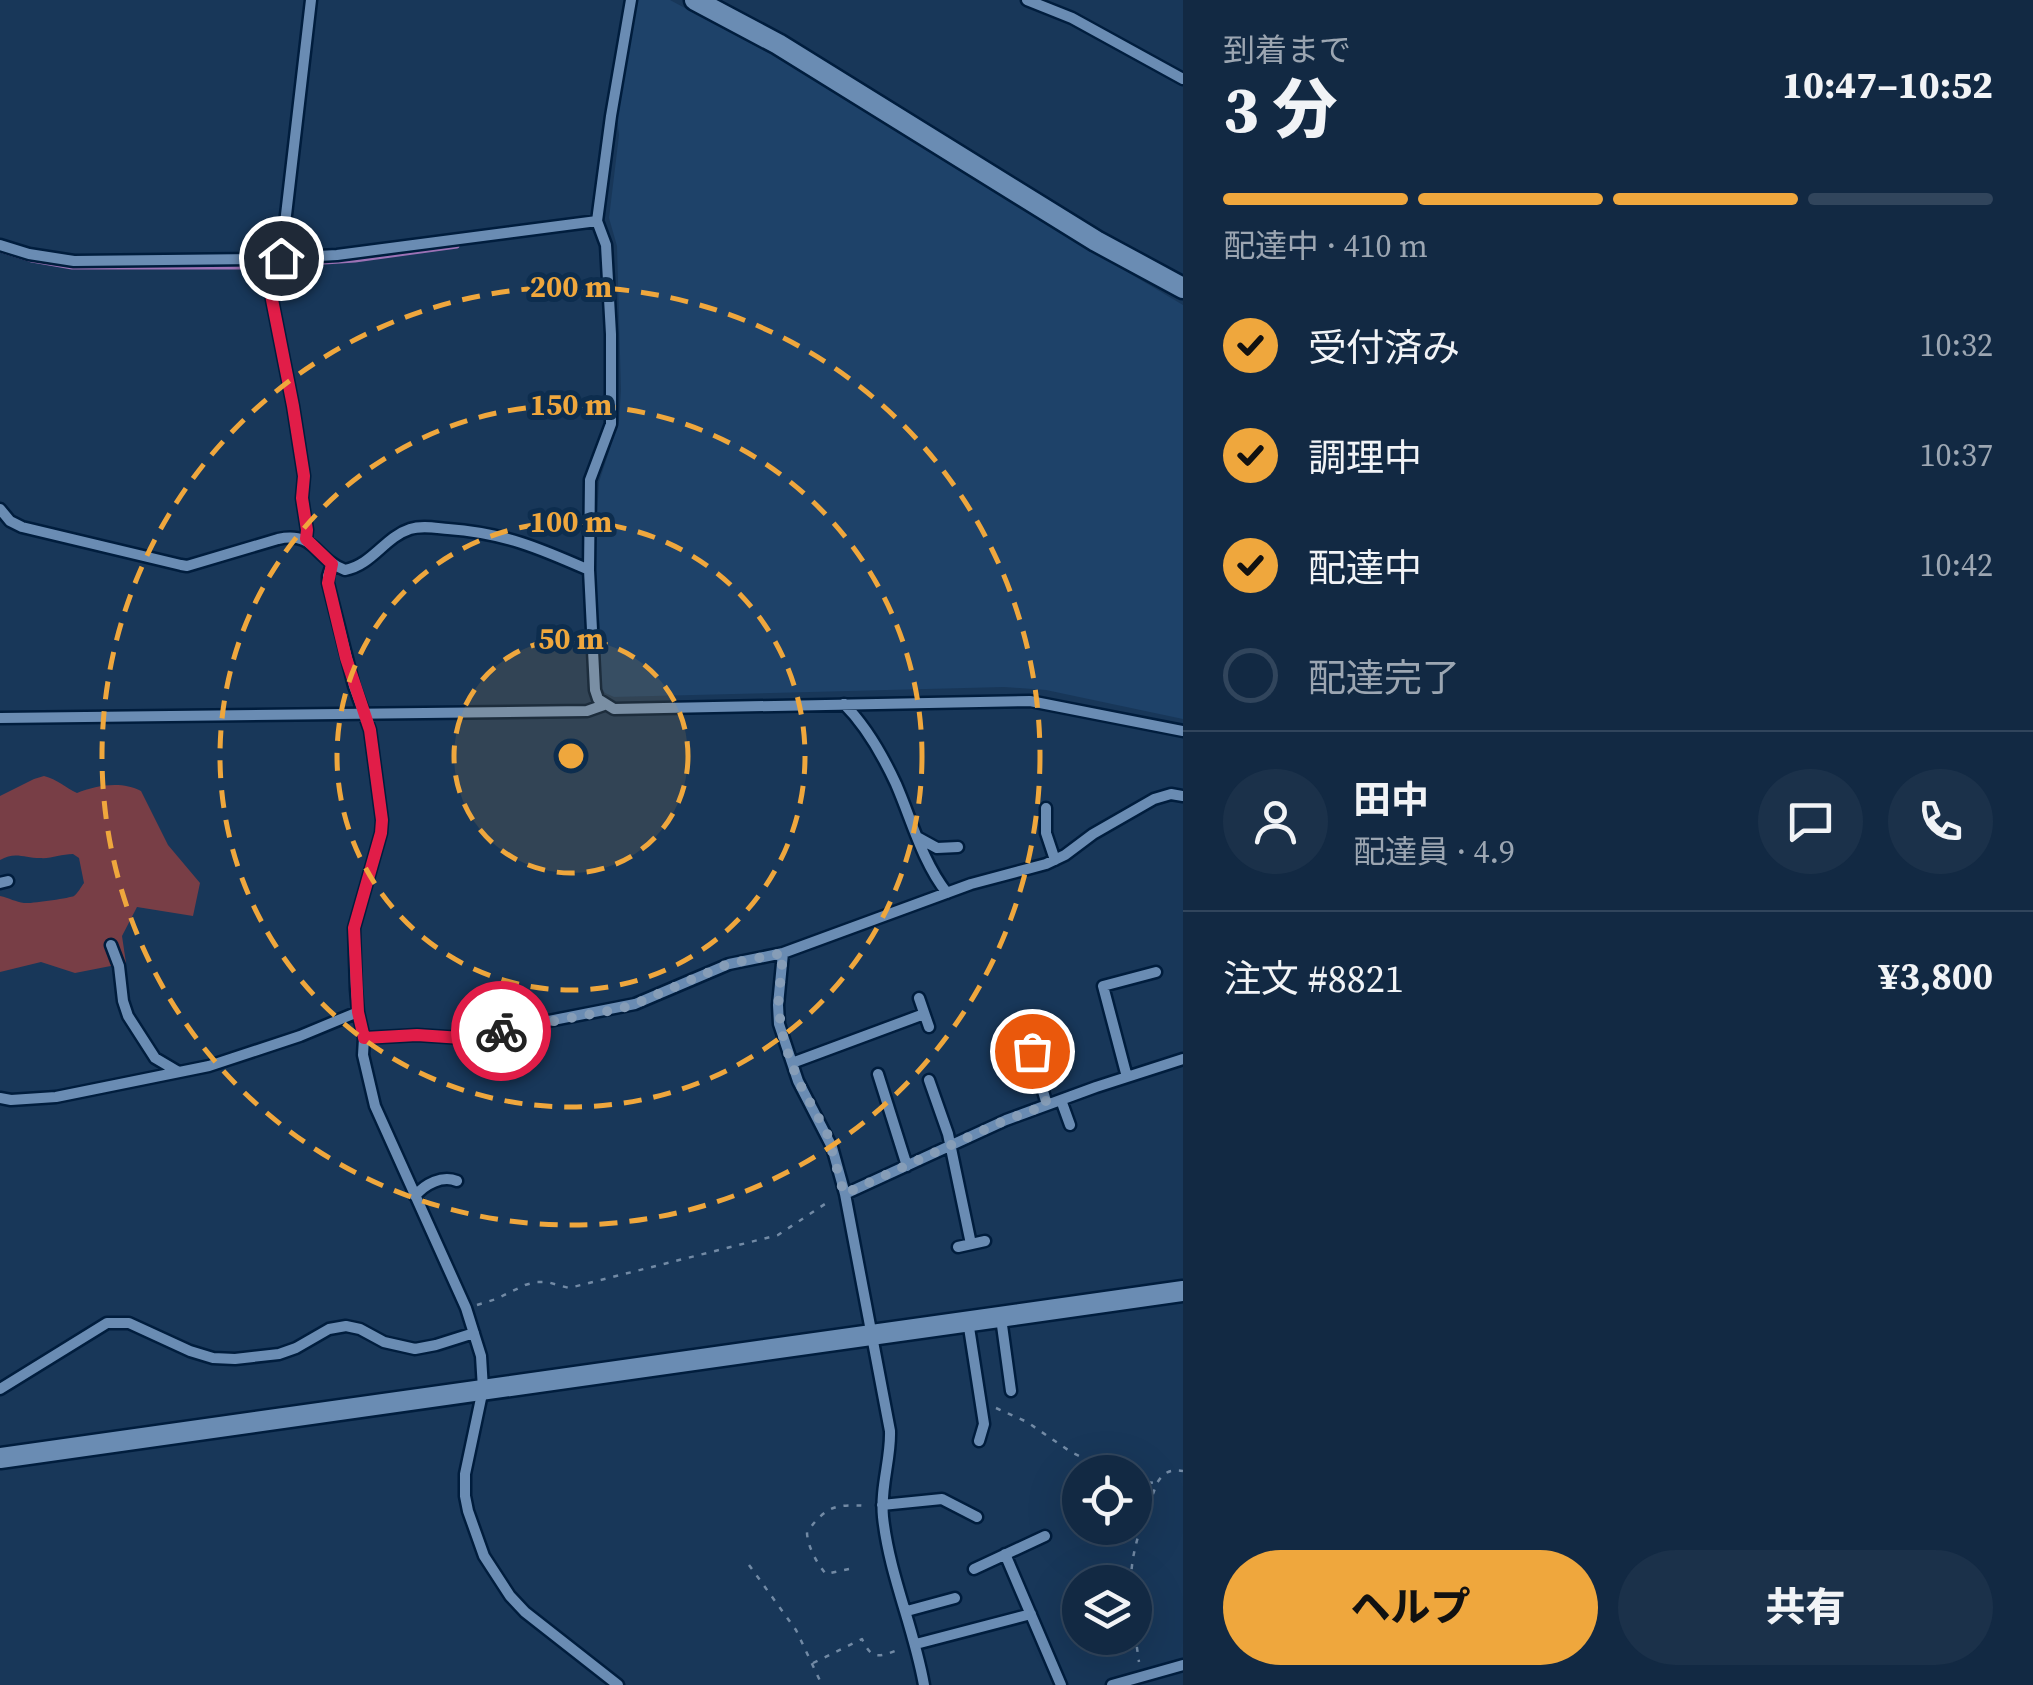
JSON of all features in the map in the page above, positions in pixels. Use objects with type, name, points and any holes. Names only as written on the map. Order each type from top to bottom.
[{"type":"street","points":[[281,258],[311,0]]},
{"type":"street","points":[[631,0],[610,116],[597,222],[606,246],[610,334],[610,424],[590,480],[589,570],[598,700],[614,709],[1030,701],[1183,731]]},
{"type":"street","points":[[695,0],[778,44],[1096,241],[1183,288]]},
{"type":"street","points":[[1026,0],[1072,18],[1183,79]]},
{"type":"street","points":[[0,244],[29,254],[74,261],[264,259],[337,254],[597,222]]},
{"type":"street","points":[[264,259],[304,476],[306,539]]},
{"type":"street","points":[[0,510],[22,527],[187,566],[286,537],[306,539],[332,564],[345,570],[402,532],[421,527],[504,536],[589,570]]},
{"type":"street","points":[[332,564],[328,583],[373,746],[382,820],[354,928],[365,1071],[375,1106],[466,1308],[481,1356],[484,1389],[465,1474],[465,1496],[484,1556],[510,1596],[618,1685]]},
{"type":"street","points":[[0,718],[458,714],[587,710],[604,704]]},
{"type":"street","points":[[844,704],[856,716],[886,765],[916,836],[947,891]]},
{"type":"street","points":[[364,1038],[462,1038],[619,1009],[728,964],[783,953],[947,891],[1055,860],[1154,798],[1183,796]]},
{"type":"street","points":[[1046,808],[1046,833],[1055,860]]},
{"type":"street","points":[[916,836],[936,848],[958,847]]},
{"type":"street","points":[[111,945],[128,1016],[155,1058],[178,1072]]},
{"type":"street","points":[[783,953],[780,1024],[798,1081],[827,1133],[844,1194],[890,1430],[882,1504],[886,1538],[924,1685]]},
{"type":"street","points":[[1127,1077],[1103,986],[1156,972]]},
{"type":"street","points":[[919,998],[929,1027]]},
{"type":"street","points":[[0,1098],[56,1097],[209,1066],[358,1012]]},
{"type":"street","points":[[792,1063],[924,1014]]},
{"type":"street","points":[[1024,1025],[1047,1105]]},
{"type":"street","points":[[844,1194],[1006,1120],[1183,1058]]},
{"type":"street","points":[[878,1074],[907,1166]]},
{"type":"street","points":[[929,1080],[951,1145],[971,1244]]},
{"type":"street","points":[[1061,1100],[1070,1125]]},
{"type":"street","points":[[414,1196],[420,1189],[442,1180],[458,1182]]},
{"type":"street","points":[[958,1247],[984,1241]]},
{"type":"street","points":[[0,1458],[1183,1291]]},
{"type":"street","points":[[1001,1316],[1011,1391]]},
{"type":"street","points":[[968,1321],[984,1424],[980,1440]]},
{"type":"street","points":[[0,1389],[107,1322],[129,1323],[213,1358],[235,1359],[280,1354],[329,1329],[346,1326],[414,1349],[474,1332]]},
{"type":"street","points":[[882,1504],[942,1499],[977,1517]]},
{"type":"street","points":[[974,1569],[1045,1536]]},
{"type":"street","points":[[1006,1554],[1062,1685]]},
{"type":"street","points":[[906,1612],[956,1598]]},
{"type":"street","points":[[916,1644],[1032,1614]]},
{"type":"street","points":[[1112,1685],[1183,1664]]},
{"type":"path","points":[[466,1308],[536,1282],[569,1288],[778,1235],[844,1194]]},
{"type":"path","points":[[980,1402],[1027,1422],[1078,1455]]},
{"type":"path","points":[[1132,1565],[1136,1540],[1157,1483],[1168,1471],[1183,1471]]},
{"type":"path","points":[[1152,1483],[1157,1483]]},
{"type":"path","points":[[849,1568],[826,1574],[807,1538],[808,1528],[832,1506],[882,1504]]},
{"type":"path","points":[[749,1565],[796,1630],[822,1685]]},
{"type":"path","points":[[812,1664],[862,1639],[873,1655],[880,1656],[916,1644]]},
{"type":"path","points":[[1138,1655],[1141,1677]]},
{"type":"shaded area","points":[[638,0],[670,0],[791,65],[1183,305],[1183,719],[1046,690],[1004,687],[614,697],[605,693],[598,683],[600,628],[594,567],[599,482],[619,421],[621,390],[617,246],[609,218],[619,135],[617,116]]},
{"type":"shaded area","points":[[44,776],[77,793],[109,785],[141,791],[168,845],[200,883],[193,916],[137,907],[122,936],[126,963],[75,973],[41,962],[0,972],[0,896],[24,903],[58,899],[74,896],[84,883],[79,858],[73,854],[44,858],[15,855],[0,860],[0,796]]},
{"type":"waterway","points":[[294,264],[457,246]]},
{"type":"waterway","points":[[0,250],[72,267],[248,267]]},
{"type":"way so far","points":[[501,1031],[619,1009],[728,964],[783,953],[778,1006],[784,1042],[798,1081],[827,1133],[844,1194],[1047,1105],[1032,1051]]},
{"type":"route","points":[[281,258],[264,259],[304,476],[306,539],[332,564],[328,583],[346,658],[370,730],[382,820],[354,928],[360,1025],[364,1038],[462,1038],[501,1031]]}]
